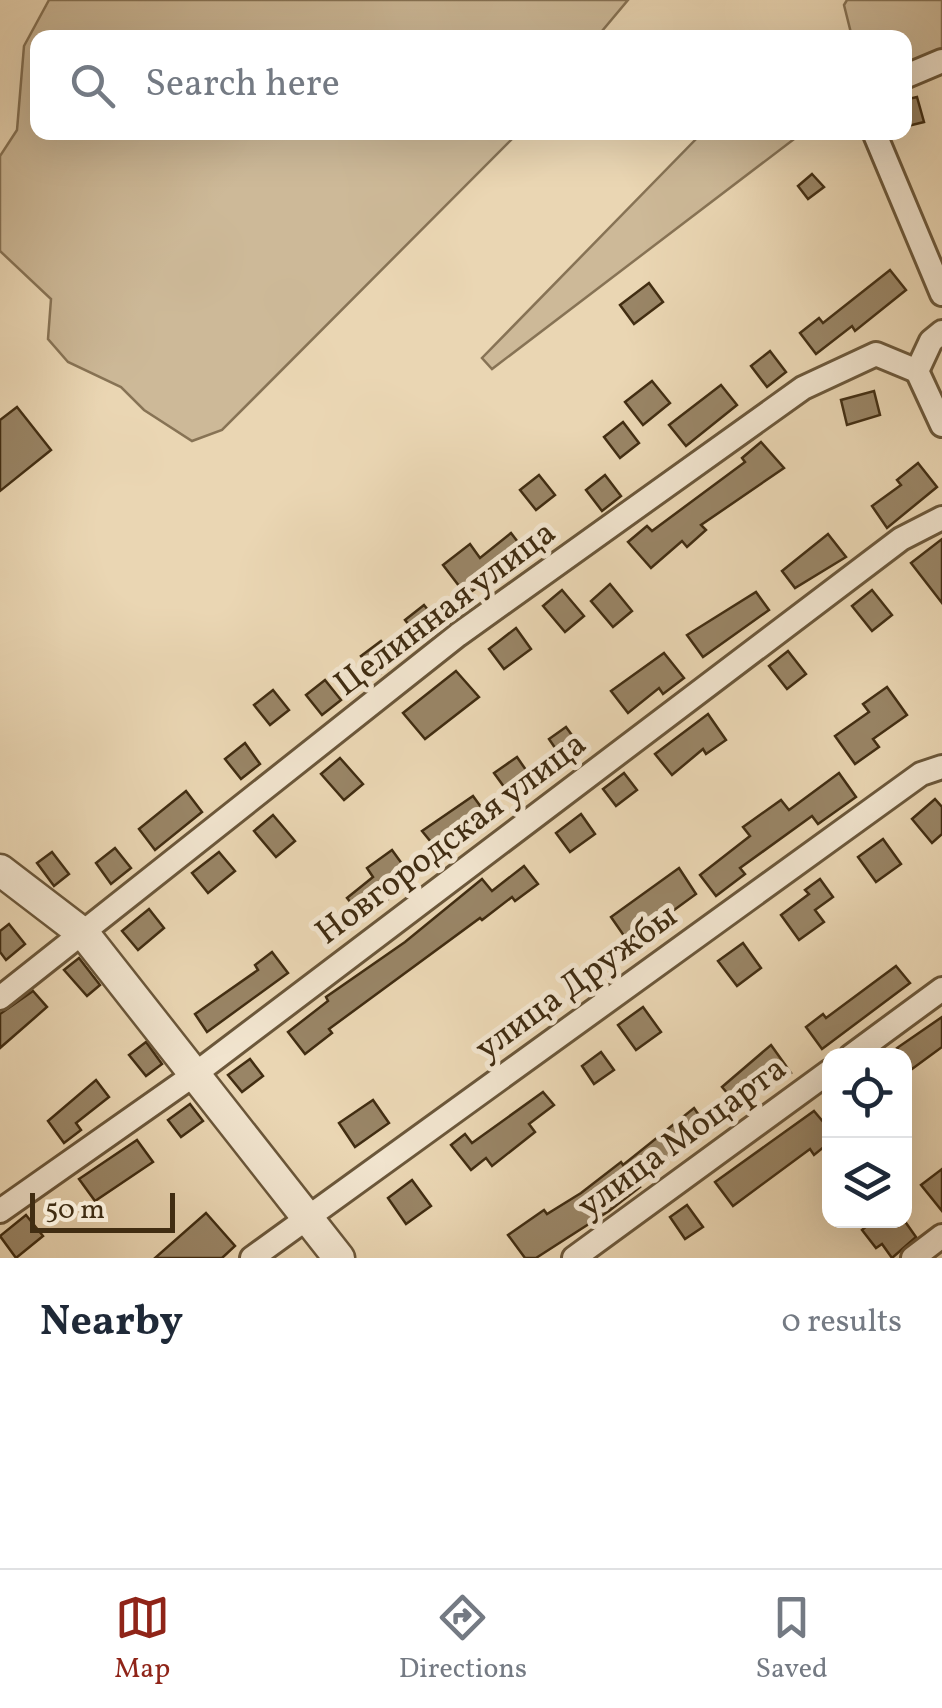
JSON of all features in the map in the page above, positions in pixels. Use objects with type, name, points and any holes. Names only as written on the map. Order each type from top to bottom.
[{"type":"street","points":[[912,74],[942,61]]},
{"type":"street","points":[[877,140],[942,294]]},
{"type":"street","points":[[942,332],[932,341],[917,371],[942,424]]},
{"type":"street","name":"Целинная улица","points":[[0,998],[85,935],[458,635],[803,388],[876,354],[917,371]]},
{"type":"street","name":"Новгородская улица","points":[[0,1211],[195,1074],[901,539],[942,518]]},
{"type":"street","name":"улица Дружбы","points":[[252,1258],[921,774],[942,767]]},
{"type":"street","points":[[0,870],[85,935],[339,1258]]},
{"type":"street","points":[[861,1048],[942,989]]},
{"type":"street","name":"улица Моцарта","points":[[574,1258],[822,1077]]},
{"type":"street","points":[[913,1258],[942,1236]]},
{"type":"shaded area","points":[[49,0],[628,0],[603,30],[33,30]]},
{"type":"shaded area","points":[[847,0],[942,0],[942,49],[912,63],[912,30],[850,30],[844,5]]},
{"type":"shaded area","points":[[30,35],[30,140],[511,140],[222,430],[192,441],[144,410],[121,387],[68,362],[48,339],[51,299],[0,251],[0,156],[17,130],[24,46]]},
{"type":"shaded area","points":[[695,140],[793,140],[492,369],[482,358]]},
{"type":"building","points":[[917,97],[924,122],[912,125],[912,98]]},
{"type":"building","points":[[812,174],[824,187],[808,199],[798,186]]},
{"type":"building","points":[[890,270],[906,290],[855,331],[852,326],[816,354],[800,333],[819,318],[823,323]]},
{"type":"building","points":[[649,283],[663,302],[634,324],[620,305]]},
{"type":"building","points":[[770,351],[786,372],[767,387],[751,366]]},
{"type":"building","points":[[652,381],[670,403],[643,425],[625,402]]},
{"type":"building","points":[[721,385],[737,405],[686,446],[669,425]]},
{"type":"building","points":[[874,391],[880,415],[847,425],[841,400]]},
{"type":"building","points":[[17,407],[51,450],[0,491],[0,420]]},
{"type":"building","points":[[623,422],[639,443],[620,458],[604,437]]},
{"type":"building","points":[[761,442],[784,468],[701,525],[706,530],[687,547],[682,541],[651,568],[628,542],[647,526],[652,531],[745,462],[742,458]]},
{"type":"building","points":[[918,463],[937,487],[887,528],[872,506],[901,485],[897,480]]},
{"type":"building","points":[[539,475],[555,495],[536,510],[520,490]]},
{"type":"building","points":[[605,475],[621,496],[602,511],[586,490]]},
{"type":"building","points":[[511,533],[527,554],[466,595],[443,565],[470,544],[480,558]]},
{"type":"building","points":[[828,534],[846,557],[795,588],[782,571]]},
{"type":"building","points":[[942,539],[942,603],[911,563]]},
{"type":"building","points":[[610,584],[632,611],[613,627],[591,601]]},
{"type":"building","points":[[562,590],[584,616],[565,632],[543,606]]},
{"type":"building","points":[[872,590],[892,615],[872,631],[852,606]]},
{"type":"building","points":[[756,592],[769,610],[703,657],[687,635]]},
{"type":"building","points":[[424,605],[440,625],[421,640],[405,620]]},
{"type":"building","points":[[516,628],[531,649],[504,669],[489,649]]},
{"type":"building","points":[[381,641],[397,661],[377,676],[361,656]]},
{"type":"building","points":[[788,651],[806,674],[787,689],[769,666]]},
{"type":"building","points":[[664,653],[684,678],[663,694],[659,688],[628,713],[611,691]]},
{"type":"building","points":[[456,671],[479,697],[425,739],[403,713]]},
{"type":"building","points":[[325,680],[341,700],[322,715],[306,695]]},
{"type":"building","points":[[887,687],[907,715],[873,739],[879,747],[855,764],[835,736],[869,712],[863,704]]},
{"type":"building","points":[[273,690],[289,710],[270,725],[254,705]]},
{"type":"building","points":[[708,714],[726,740],[706,754],[703,749],[672,775],[655,754]]},
{"type":"building","points":[[566,727],[582,749],[564,761],[549,739]]},
{"type":"building","points":[[245,743],[260,764],[241,779],[225,759]]},
{"type":"building","points":[[517,757],[537,786],[515,802],[494,773]]},
{"type":"building","points":[[340,758],[363,784],[344,800],[321,774]]},
{"type":"building","points":[[624,773],[637,790],[616,806],[603,789]]},
{"type":"building","points":[[839,773],[856,797],[818,824],[812,816],[740,868],[745,874],[716,896],[700,875],[750,836],[743,827],[781,800],[789,810]]},
{"type":"building","points":[[186,791],[202,812],[155,850],[139,829]]},
{"type":"building","points":[[473,796],[489,818],[440,853],[422,831]]},
{"type":"building","points":[[935,799],[942,807],[942,834],[932,843],[912,819]]},
{"type":"building","points":[[581,814],[595,834],[570,852],[556,833]]},
{"type":"building","points":[[273,815],[295,841],[276,857],[254,831]]},
{"type":"building","points":[[883,839],[901,864],[876,882],[858,857]]},
{"type":"building","points":[[115,848],[131,868],[111,884],[96,863]]},
{"type":"building","points":[[392,850],[413,879],[364,919],[347,898],[373,877],[367,868]]},
{"type":"building","points":[[52,852],[69,874],[54,886],[37,863]]},
{"type":"building","points":[[219,852],[235,871],[208,893],[192,873]]},
{"type":"building","points":[[524,866],[538,884],[515,901],[512,897],[480,918],[329,1029],[332,1033],[305,1054],[288,1032],[328,1001],[326,997],[405,942],[482,879],[492,891]]},
{"type":"building","points":[[679,868],[696,894],[629,943],[611,917]]},
{"type":"building","points":[[820,879],[833,897],[815,910],[824,922],[799,940],[781,915],[809,894],[805,890]]},
{"type":"building","points":[[149,909],[164,928],[138,950],[122,931]]},
{"type":"building","points":[[9,924],[25,944],[6,960],[0,952],[0,931]]},
{"type":"building","points":[[743,943],[761,968],[737,986],[718,961]]},
{"type":"building","points":[[272,952],[288,973],[207,1032],[195,1014],[258,970],[255,965]]},
{"type":"building","points":[[79,958],[100,985],[87,996],[64,970]]},
{"type":"building","points":[[896,966],[910,983],[822,1049],[806,1027],[823,1014],[826,1018]]},
{"type":"building","points":[[33,991],[47,1007],[0,1048],[0,1014]]},
{"type":"building","points":[[643,1007],[661,1032],[636,1050],[618,1025]]},
{"type":"building","points":[[942,1017],[942,1047],[912,1069],[912,1048],[897,1048]]},
{"type":"building","points":[[146,1042],[162,1064],[146,1076],[129,1055]]},
{"type":"building","points":[[771,1045],[791,1073],[768,1088],[766,1085],[740,1108],[722,1087]]},
{"type":"building","points":[[601,1052],[614,1070],[594,1084],[582,1066]]},
{"type":"building","points":[[250,1059],[263,1076],[242,1092],[228,1075]]},
{"type":"building","points":[[96,1080],[109,1097],[76,1123],[81,1130],[64,1143],[48,1121]]},
{"type":"building","points":[[543,1092],[554,1105],[529,1124],[535,1132],[492,1166],[486,1158],[471,1170],[451,1145],[465,1134],[472,1143]]},
{"type":"building","points":[[373,1100],[389,1123],[355,1147],[339,1123]]},
{"type":"building","points":[[190,1104],[203,1121],[181,1137],[168,1120]]},
{"type":"building","points":[[694,1108],[709,1130],[636,1182],[640,1187],[609,1211],[536,1258],[525,1258],[508,1235],[544,1210],[547,1214],[581,1193],[621,1162],[623,1165]]},
{"type":"building","points":[[814,1111],[822,1120],[822,1148],[814,1155],[810,1149],[733,1206],[715,1182]]},
{"type":"building","points":[[137,1140],[153,1162],[95,1201],[79,1179]]},
{"type":"building","points":[[942,1169],[942,1211],[921,1185]]},
{"type":"building","points":[[412,1180],[431,1206],[406,1224],[388,1198]]},
{"type":"building","points":[[687,1205],[703,1227],[685,1239],[670,1217]]},
{"type":"building","points":[[206,1213],[235,1246],[222,1258],[155,1258]]},
{"type":"building","points":[[26,1215],[43,1236],[16,1258],[0,1236]]},
{"type":"building","points":[[910,1228],[916,1237],[892,1258],[882,1244],[876,1248],[862,1230]]}]
